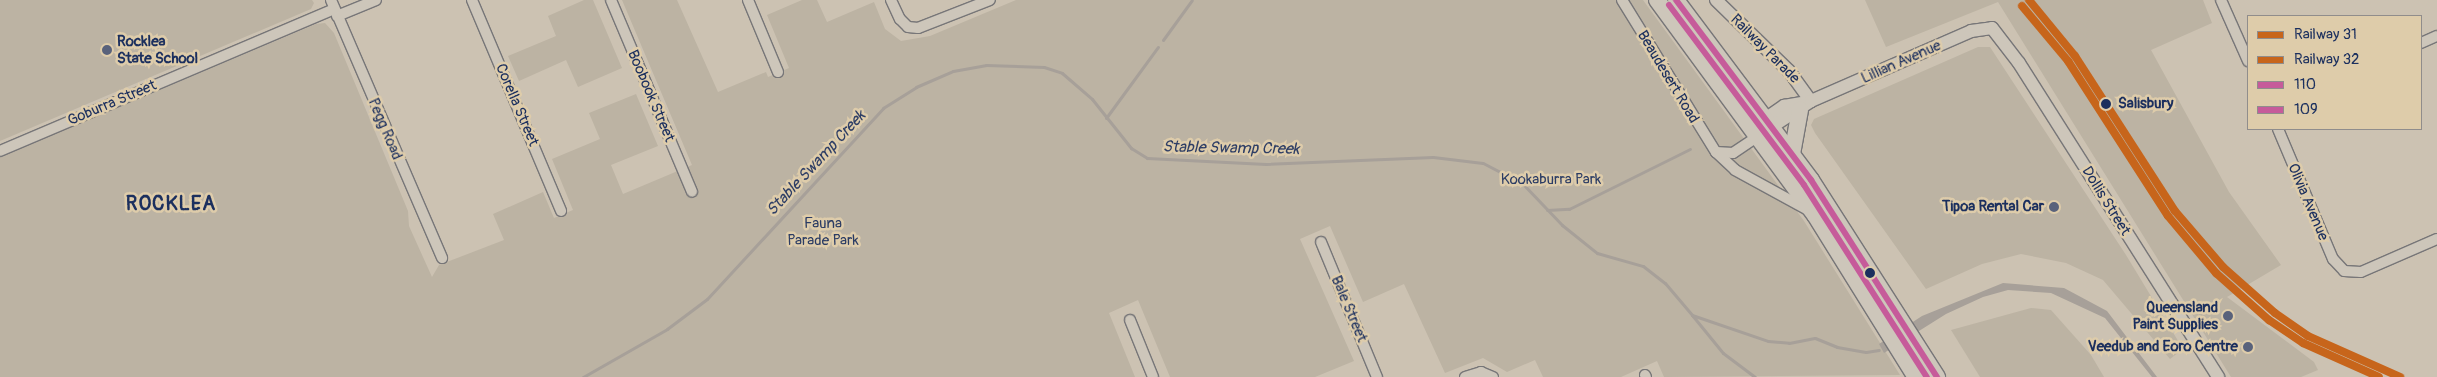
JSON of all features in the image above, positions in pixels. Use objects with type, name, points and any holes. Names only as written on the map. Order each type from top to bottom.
[{"type":"highway","name":"Beaudesert Road","points":[[1657,0],[1815,215],[1916,377]]},
{"type":"highway","points":[[1676,0],[1792,154],[1897,311],[1937,377]]},
{"type":"highway","points":[[1792,154],[1806,106]]},
{"type":"street","name":"Goburra Street","points":[[0,151],[334,8],[376,0]]},
{"type":"street","name":"Corella Street","points":[[472,0],[562,211]]},
{"type":"street","name":"Boobook Street","points":[[611,0],[692,192]]},
{"type":"street","points":[[748,0],[778,72]]},
{"type":"street","points":[[891,0],[900,20],[908,26],[927,26],[990,0]]},
{"type":"street","name":"Beaudesert Road","points":[[1622,0],[1716,152],[1735,170],[1815,215]]},
{"type":"street","name":"Railway Parade","points":[[1716,0],[1789,71],[1806,106]]},
{"type":"street","points":[[2221,0],[2247,59]]},
{"type":"street","name":"Pegg Road","points":[[334,8],[442,258]]},
{"type":"street","name":"Lillian Avenue","points":[[1754,133],[1769,122],[1970,31],[1992,28]]},
{"type":"street","name":"Dollis Street","points":[[1992,28],[2020,63],[2218,377]]},
{"type":"street","points":[[2422,43],[2437,36]]},
{"type":"street","name":"Olivia Avenue","points":[[2278,130],[2333,259],[2344,271],[2361,272],[2437,239]]},
{"type":"street","points":[[1716,152],[1733,153],[1754,133]]},
{"type":"street","name":"Bale Street","points":[[1321,242],[1378,377]]},
{"type":"street","points":[[1130,320],[1153,377]]},
{"type":"street","points":[[1465,377],[1481,372],[1493,377]]},
{"type":"shaded area","name":"Rocklea State School","points":[[0,0],[312,0],[314,3],[311,9],[0,141]]},
{"type":"shaded area","points":[[584,0],[593,0],[622,68],[578,87],[566,60],[519,81],[508,56],[556,36],[548,16]]},
{"type":"shaded area","points":[[622,0],[677,0],[718,92],[766,72],[768,77],[789,68],[767,15],[802,0],[817,0],[827,22],[874,2],[885,29],[901,41],[930,36],[1016,0],[1643,0],[1804,221],[1900,375],[1664,377],[1657,361],[1621,377],[1543,377],[1535,360],[1507,372],[1483,358],[1445,373],[1404,284],[1363,302],[1330,226],[1300,239],[1354,361],[1315,377],[1170,377],[1138,300],[1109,313],[1135,377],[0,377],[0,157],[316,24],[325,23],[334,33],[408,211],[409,226],[432,277],[439,265],[504,240],[493,214],[543,192],[554,218],[573,210],[552,159],[600,139],[589,113],[636,94],[658,146],[611,165],[623,194],[692,165]]},
{"type":"shaded area","points":[[1865,0],[2203,0],[2212,23],[2151,50],[2229,192],[2281,265],[2227,297],[2314,362],[2318,370],[2301,377],[2231,377],[1998,2],[1886,47]]},
{"type":"shaded area","points":[[1978,47],[1990,47],[2126,255],[2183,349],[2170,359],[2103,280],[2066,263],[2021,254],[1982,264],[1926,289],[1811,125],[1814,119]]},
{"type":"shaded area","points":[[2003,283],[2064,288],[2107,311],[2157,377],[2152,377],[2105,318],[2051,293],[2008,290],[1983,297],[1946,314],[1884,353],[1879,344],[1922,316]]},
{"type":"shaded area","points":[[2031,308],[2051,310],[2091,355],[2104,377],[1980,377],[1951,330]]},
{"type":"waterway","points":[[1163,40],[1192,0]]},
{"type":"waterway","points":[[1106,118],[1158,47]]},
{"type":"waterway","name":"Stable Swamp Creek","points":[[583,377],[667,329],[707,299],[883,108],[916,87],[953,71],[986,65],[1044,67],[1062,73],[1092,99],[1131,148],[1147,158],[1266,164],[1433,157],[1483,163],[1523,184],[1562,225],[1597,253],[1643,266],[1665,283],[1692,315],[1768,341],[1789,343],[1815,338],[1837,347],[1866,352],[1879,350]]},
{"type":"waterway","points":[[1547,210],[1569,209],[1690,149]]},
{"type":"waterway","points":[[1692,315],[1723,353],[1755,377]]},
{"type":"rail line","name":"31","points":[[2029,0],[2075,56],[2175,211],[2223,267],[2275,313],[2308,336],[2400,377]]},
{"type":"rail line","name":"32","points":[[2022,6],[2068,61],[2168,216],[2216,273],[2269,320],[2303,343],[2379,377]]},
{"type":"transit line","name":"110","points":[[1676,0],[1811,180],[1937,377]]},
{"type":"transit line","name":"109","points":[[1669,5],[1804,185],[1927,377]]},
{"type":"place","name":"Rocklea State School","points":[[107,50]]},
{"type":"place","name":"Salisbury","points":[[2106,104]]},
{"type":"place","name":"Tipoa Rental Car","points":[[2054,207]]},
{"type":"place","name":"Queensland Paint Supplies","points":[[2228,316]]},
{"type":"place","name":"Veedub and Eoro Centre","points":[[2248,347]]},
{"type":"district","name":"ROCKLEA","points":[[171,203]]},
{"type":"park label","name":"Kookaburra Park","points":[[1551,180]]},
{"type":"park label","name":"Fauna Parade Park","points":[[823,232]]}]
